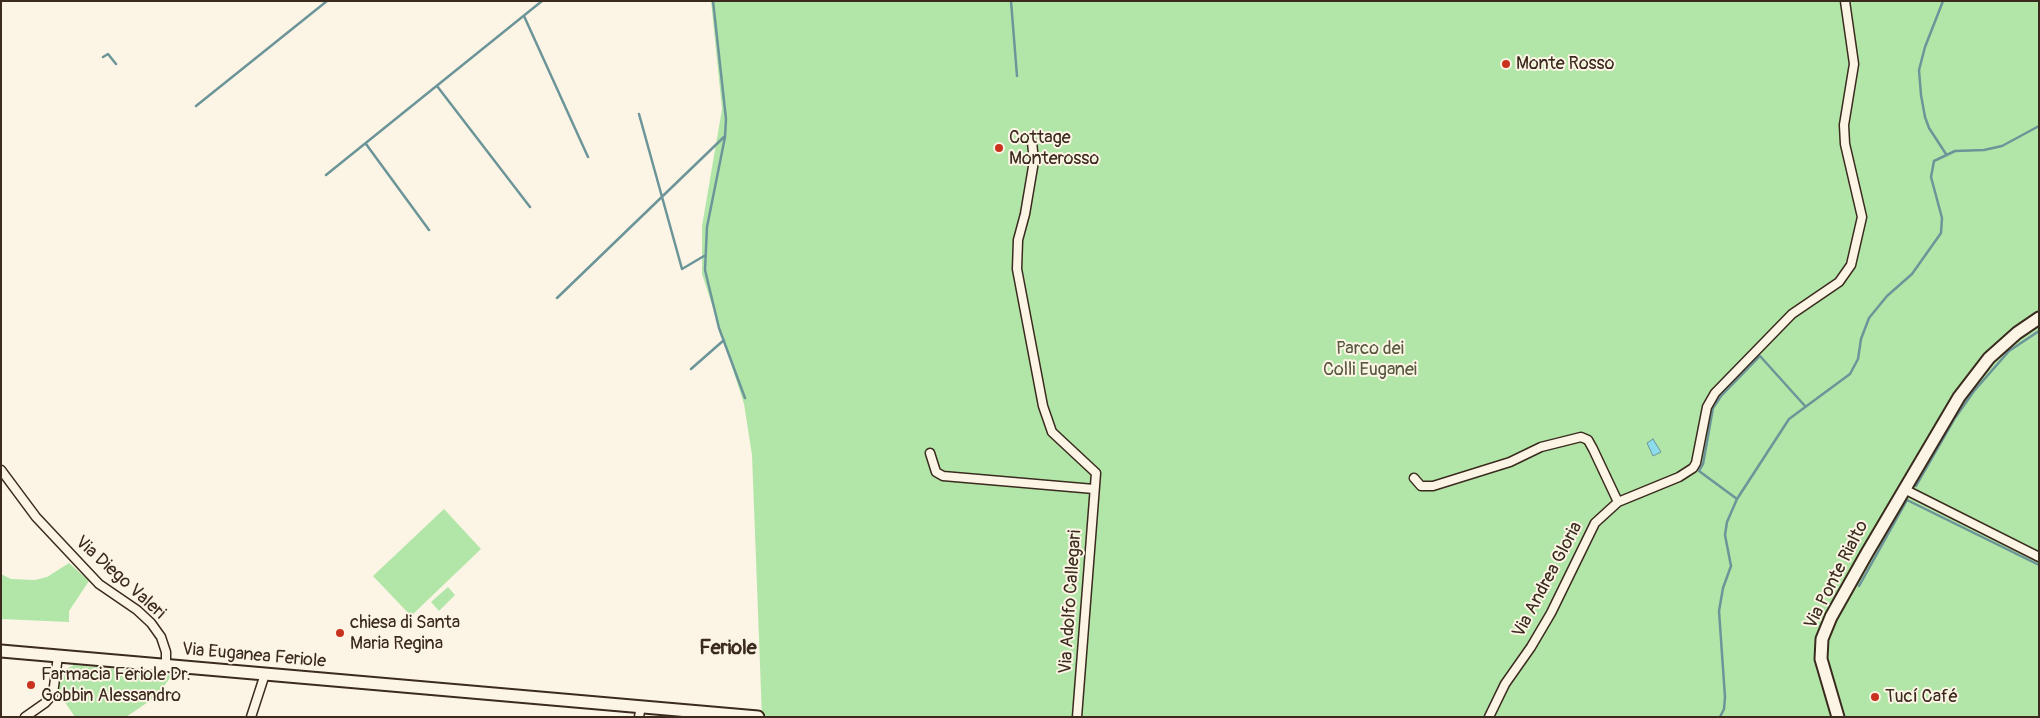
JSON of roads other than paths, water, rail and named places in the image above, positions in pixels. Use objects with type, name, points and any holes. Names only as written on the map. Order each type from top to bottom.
[{"type":"main road","name":"Via Ponte Rialto","points":[[1840,714],[1823,669],[1822,639],[1831,618],[1862,561],[1950,411],[1981,368],[2006,342],[2039,318]]},
{"type":"main road","name":"Via Euganea Feriole","points":[[1,651],[166,667],[265,674],[640,712],[714,713],[758,717]]},
{"type":"street","name":"Via Andrea Gloria","points":[[1489,717],[1505,684],[1531,647],[1551,613],[1594,523],[1618,502],[1679,477],[1693,468],[1700,447],[1704,416],[1715,393],[1792,314],[1839,282],[1851,265],[1862,217],[1845,144],[1844,125],[1854,64],[1845,1]]},
{"type":"street","name":"Via Adolfo Callegari","points":[[1032,142],[1034,161],[1025,214],[1018,240],[1017,269],[1043,406],[1052,432],[1096,473],[1077,717]]},
{"type":"street","points":[[1414,478],[1421,486],[1433,486],[1510,462],[1541,447],[1582,437],[1590,444],[1618,502]]},
{"type":"street","points":[[930,453],[936,472],[943,476],[1094,489]]},
{"type":"street","name":"Via Diego Valeri","points":[[1,470],[36,517],[99,584],[137,610],[151,623],[164,644],[166,667]]},
{"type":"street","points":[[1904,490],[2039,556]]},
{"type":"street","points":[[25,717],[45,703],[53,694],[58,656]]},
{"type":"street","points":[[251,717],[265,674]]},
{"type":"water","points":[[1653,439],[1661,452],[1653,456],[1647,443]]},
{"type":"waterway","points":[[196,106],[327,1]]},
{"type":"waterway","points":[[326,175],[542,1]]},
{"type":"waterway","points":[[713,1],[726,119],[725,137],[707,227],[705,270],[719,328],[745,398]]},
{"type":"waterway","points":[[1011,1],[1017,76]]},
{"type":"waterway","points":[[1943,1],[1925,47],[1919,70],[1925,117],[1929,128],[1946,154]]},
{"type":"waterway","points":[[524,16],[588,157]]},
{"type":"waterway","points":[[103,57],[108,54],[116,64]]},
{"type":"waterway","points":[[437,86],[530,207]]},
{"type":"waterway","points":[[639,114],[682,269],[704,256]]},
{"type":"waterway","points":[[1720,717],[1724,709],[1725,697],[1719,611],[1723,588],[1731,566],[1725,535],[1727,522],[1737,499],[1789,419],[1850,374],[1858,359],[1861,339],[1869,318],[1887,296],[1912,274],[1941,233],[1942,218],[1931,177],[1934,161],[1955,151],[1984,150],[2002,146],[2039,126]]},
{"type":"waterway","points":[[557,298],[725,136]]},
{"type":"waterway","points":[[366,144],[429,230]]},
{"type":"waterway","points":[[1916,486],[1955,418],[1974,391],[2009,351],[2039,331]]},
{"type":"waterway","points":[[691,369],[724,340]]},
{"type":"waterway","points":[[1737,499],[1699,471],[1703,464],[1713,408],[1721,396],[1760,356],[1805,406]]},
{"type":"waterway","points":[[1859,586],[1907,500],[2039,565]]},
{"type":"place","name":"Monte Rosso","points":[[1506,64]]},
{"type":"place","name":"Cottage Monterosso","points":[[999,148]]},
{"type":"place","name":"chiesa di Santa Maria Regina","points":[[340,633]]},
{"type":"place","name":"Farmacia Feriole Dr. Gobbin Alessandro","points":[[31,685]]},
{"type":"place","name":"Tucí Café","points":[[1875,697]]},
{"type":"district","name":"Feriole","points":[[728,649]]},
{"type":"park label","name":"Parco dei Colli Euganei","points":[[1370,359]]}]
